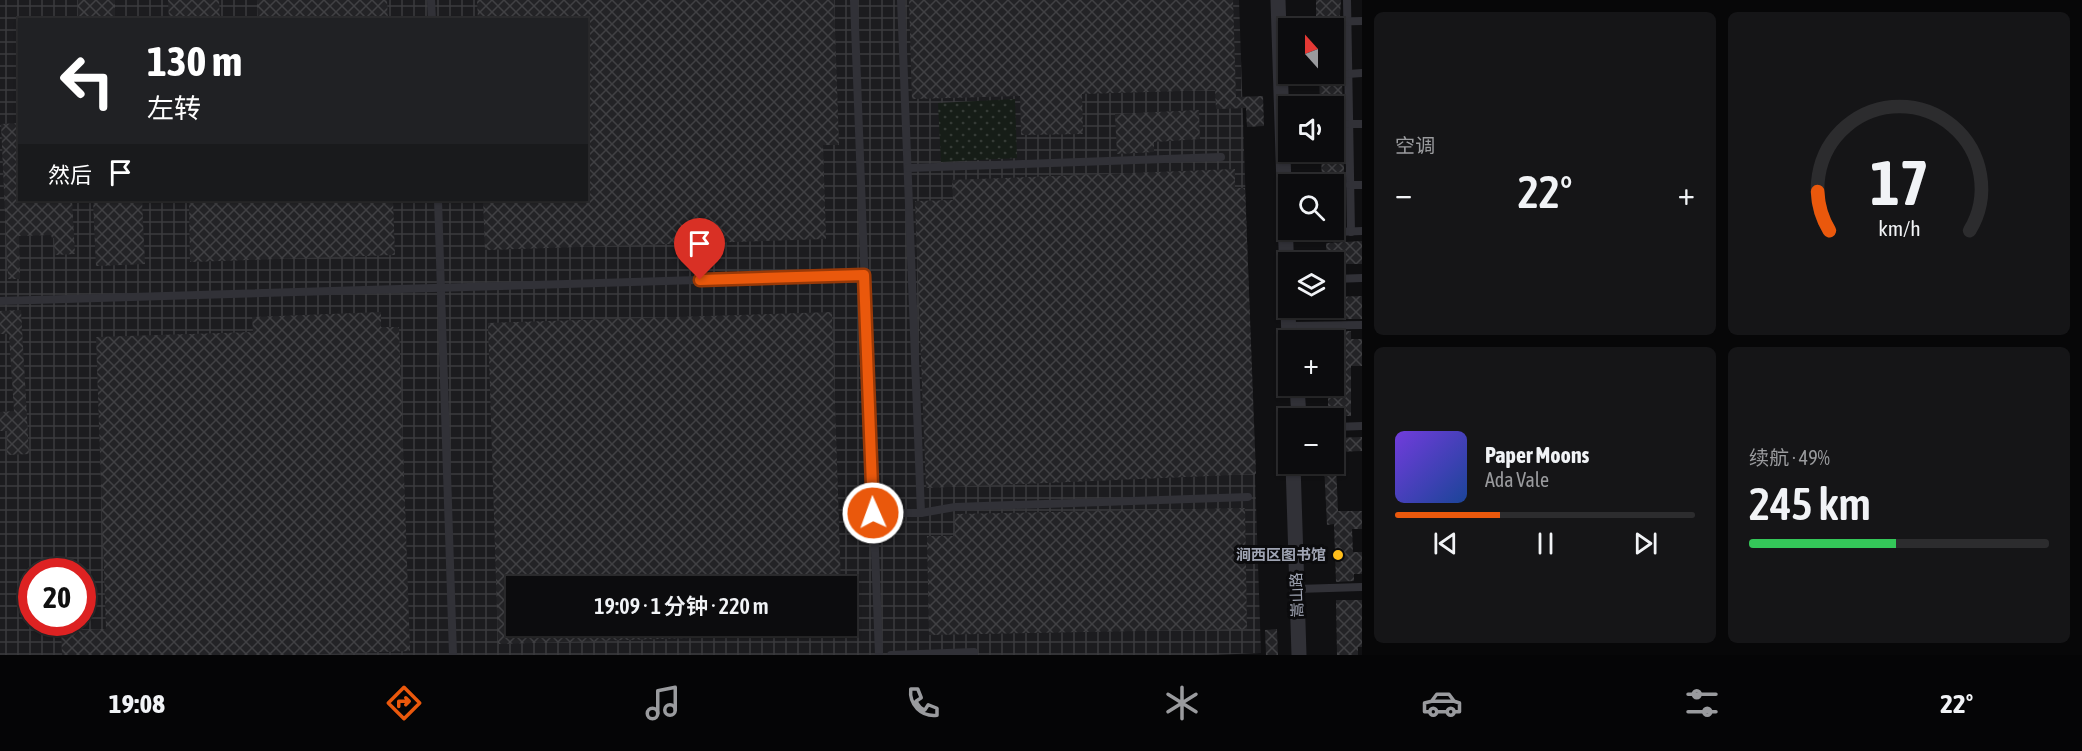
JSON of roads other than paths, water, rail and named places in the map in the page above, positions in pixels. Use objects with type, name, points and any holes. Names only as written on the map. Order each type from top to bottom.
[{"type":"street","points":[[1278,0],[1281,18]]},
{"type":"street","points":[[1283,18],[1285,0]]},
{"type":"street","points":[[1284,84],[1288,174]]},
{"type":"street","name":"嵩山路","points":[[1294,474],[1306,655]]},
{"type":"street","name":"嵩山路","points":[[1299,655],[1300,474]]},
{"type":"lane","points":[[431,0],[432,18]]},
{"type":"lane","points":[[854,0],[879,655]]},
{"type":"lane","points":[[901,0],[921,513]]},
{"type":"lane","points":[[1347,0],[1351,232]]},
{"type":"lane","points":[[1344,22],[1362,21]]},
{"type":"lane","points":[[1348,74],[1362,74]]},
{"type":"lane","points":[[1349,124],[1362,124]]},
{"type":"lane","points":[[908,168],[1221,157]]},
{"type":"lane","points":[[1350,185],[1362,185]]},
{"type":"lane","points":[[438,201],[453,655]]},
{"type":"lane","points":[[1344,232],[1362,231]]},
{"type":"lane","points":[[0,301],[864,275]]},
{"type":"lane","points":[[1344,279],[1362,278]]},
{"type":"lane","points":[[1318,330],[1362,325]]},
{"type":"lane","points":[[1344,427],[1362,426]]},
{"type":"lane","points":[[873,513],[921,513],[955,507],[1248,497]]},
{"type":"lane","points":[[1300,589],[1362,587]]},
{"type":"lane","points":[[891,655],[974,652],[974,655]]},
{"type":"place","name":"涧西区图书馆","points":[[1338,555]]}]
